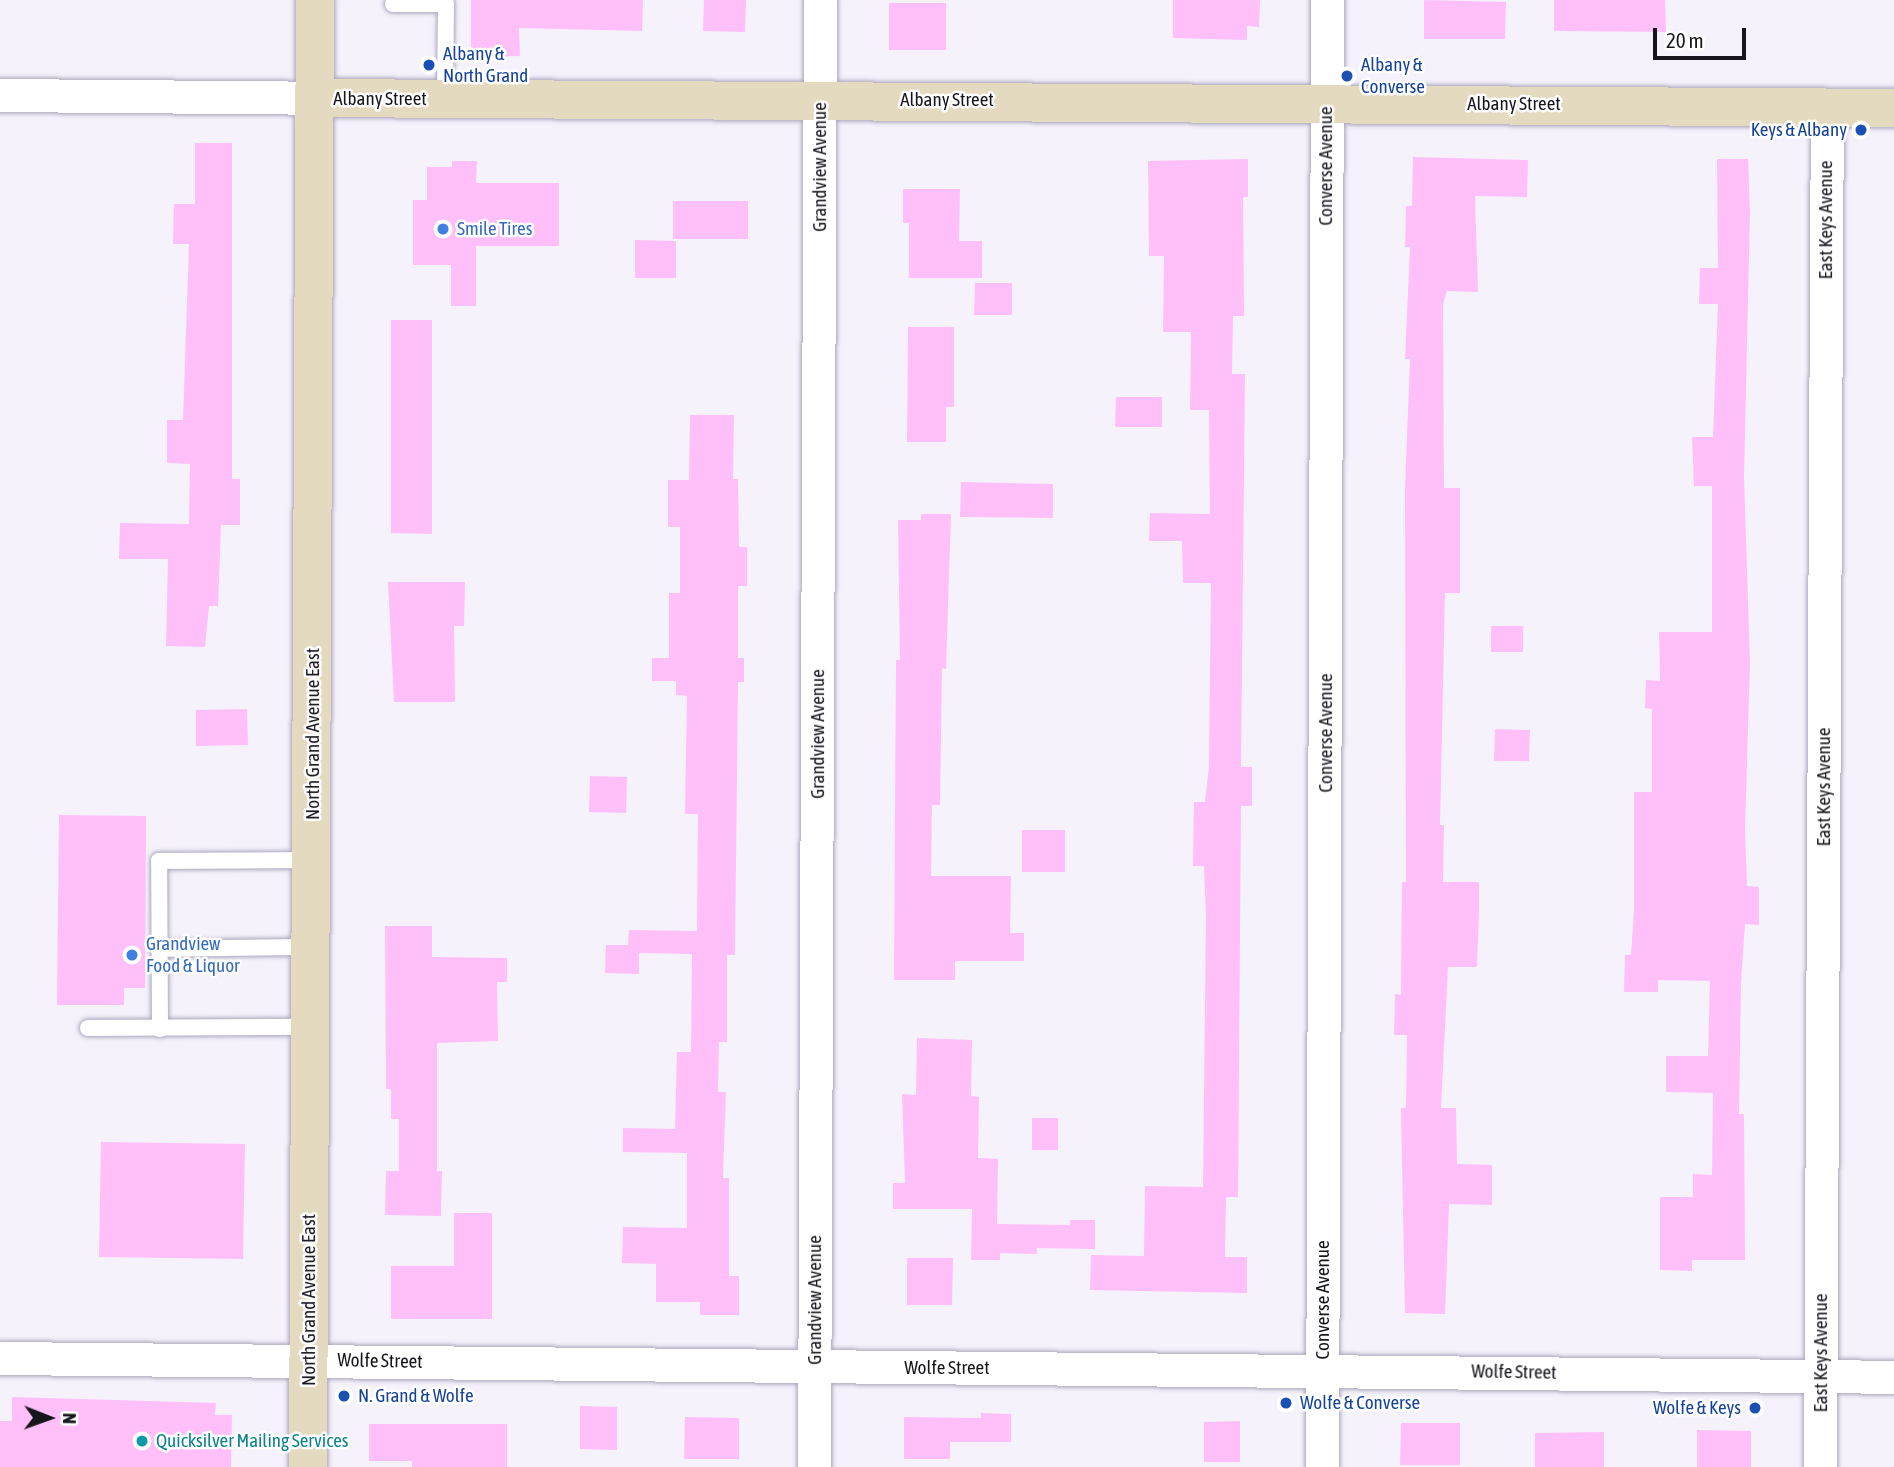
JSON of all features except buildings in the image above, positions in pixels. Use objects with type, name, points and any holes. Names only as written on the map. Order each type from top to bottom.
[{"type":"street","name":"North Grand Avenue East","points":[[308,1467],[313,947],[314,0]]},
{"type":"street","name":"Grandview Avenue","points":[[814,1467],[820,0]]},
{"type":"street","name":"Converse Avenue","points":[[1322,1467],[1327,0]]},
{"type":"street","name":"Albany Street","points":[[0,95],[1894,108]]},
{"type":"street","name":"East Keys Avenue","points":[[1820,1467],[1827,106]]},
{"type":"street","name":"Wolfe Street","points":[[0,1359],[815,1367],[1323,1368],[1894,1377]]},
{"type":"lane","points":[[393,4],[446,4],[445,99]]},
{"type":"lane","points":[[160,1028],[159,861],[313,860]]},
{"type":"lane","points":[[159,949],[313,947]]},
{"type":"lane","points":[[88,1028],[312,1027]]},
{"type":"place","name":"Albany & North Grand","points":[[429,65]]},
{"type":"place","name":"Albany & Converse","points":[[1347,76]]},
{"type":"place","name":"Keys & Albany","points":[[1861,130]]},
{"type":"place","name":"Smile Tires","points":[[443,229]]},
{"type":"place","name":"Grandview Food & Liquor","points":[[132,955]]},
{"type":"place","name":"N. Grand & Wolfe","points":[[344,1396]]},
{"type":"place","name":"Wolfe & Converse","points":[[1286,1403]]},
{"type":"place","name":"Wolfe & Keys","points":[[1755,1408]]},
{"type":"place","name":"Quicksilver Mailing Services","points":[[142,1441]]}]
